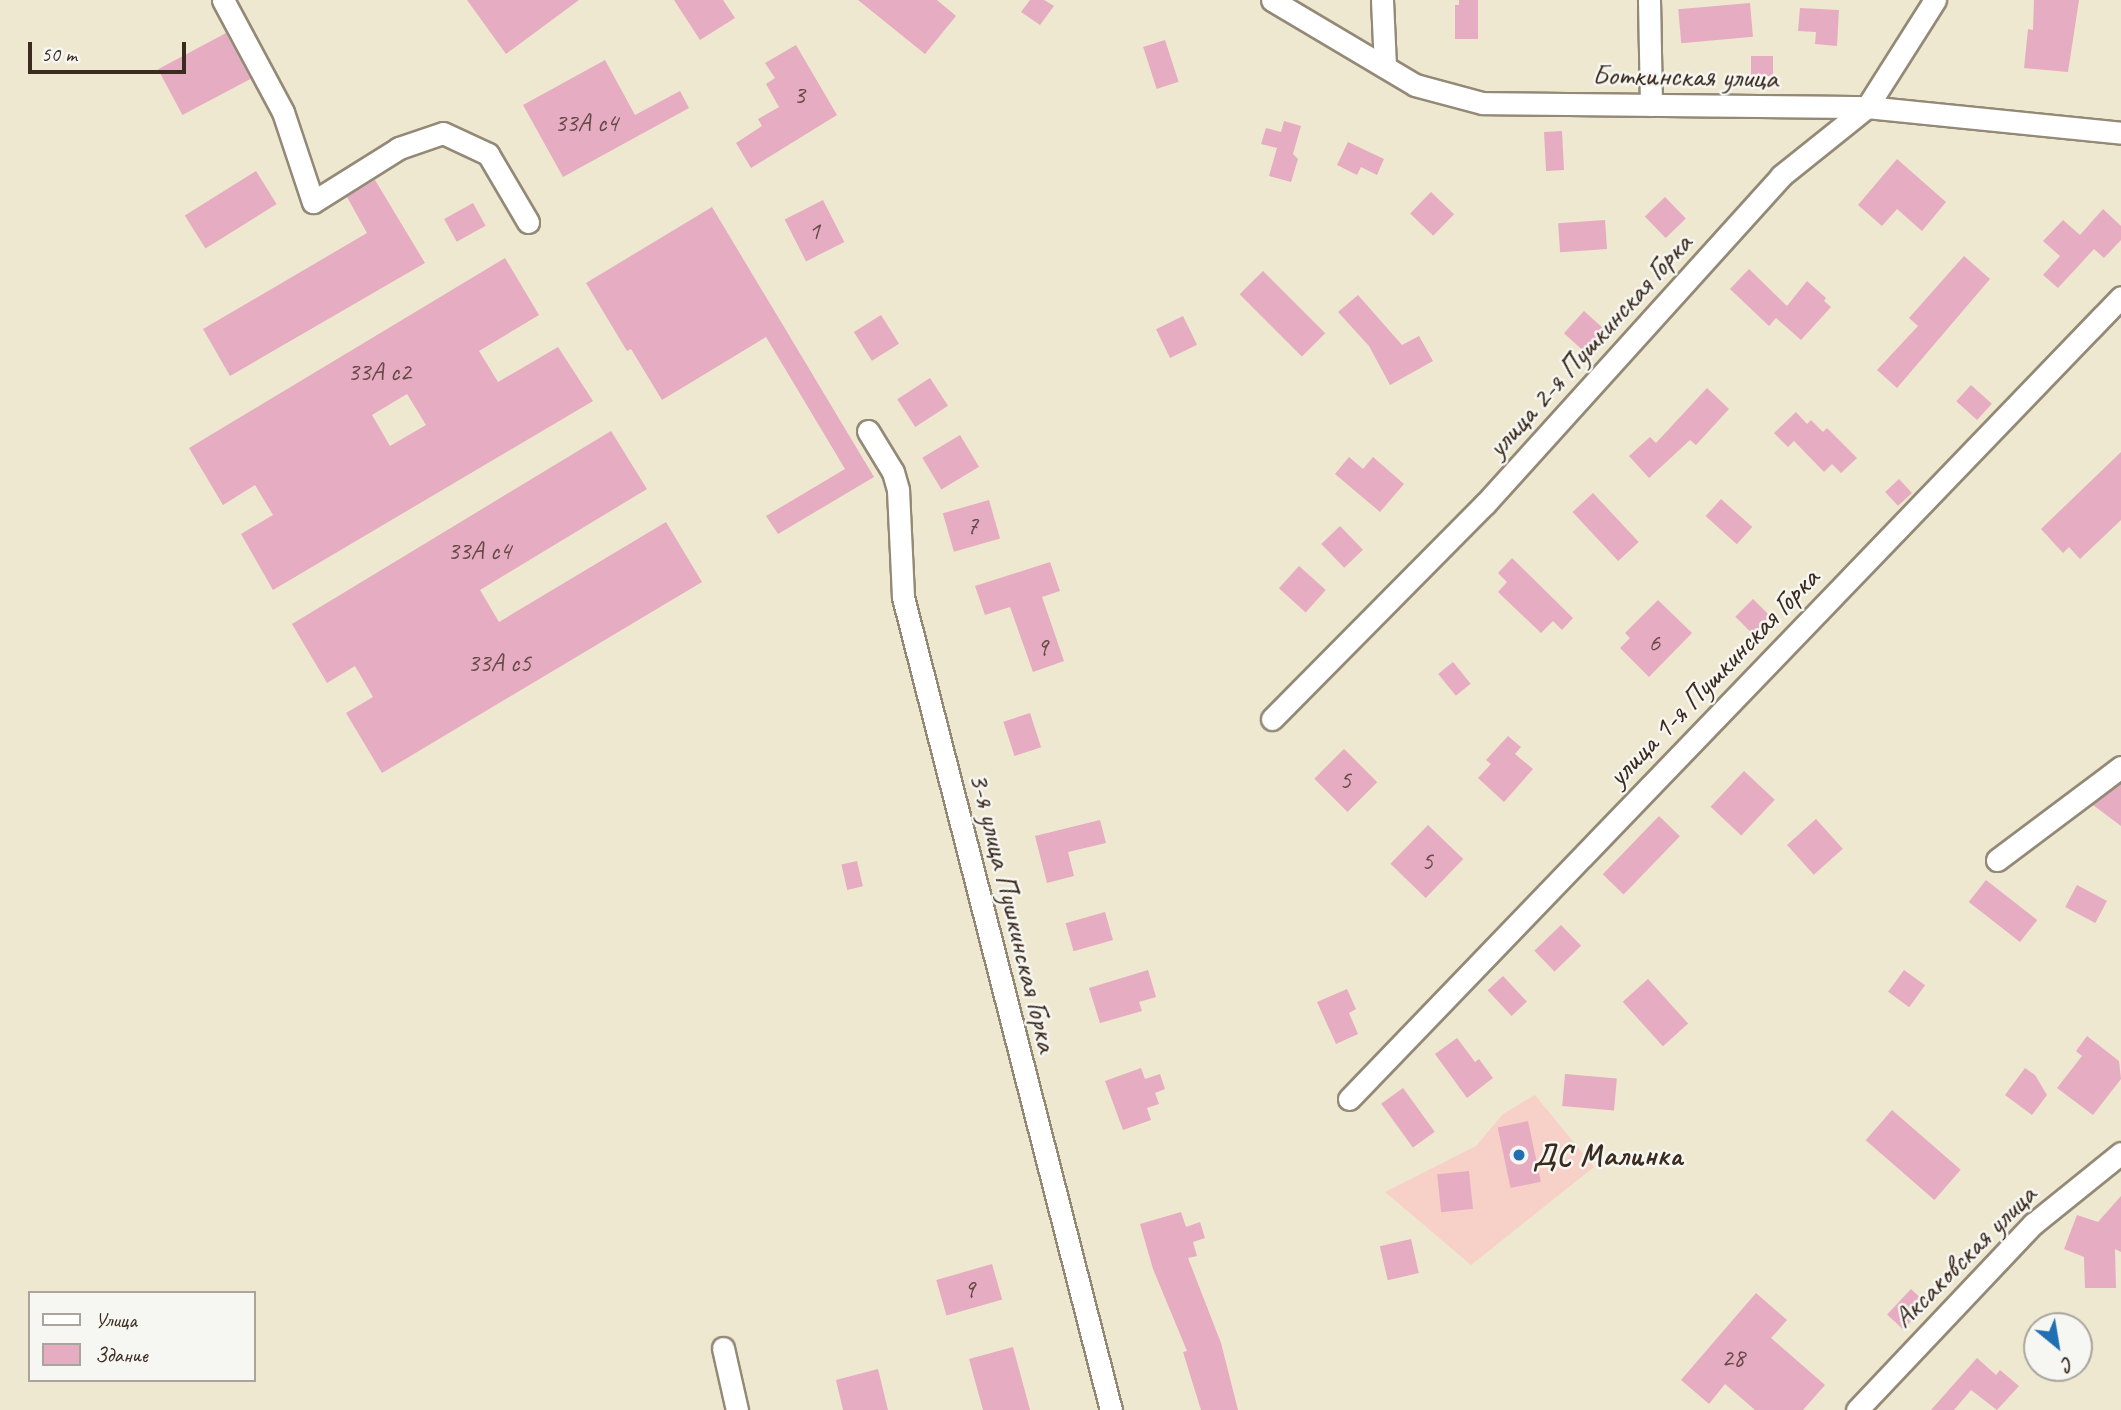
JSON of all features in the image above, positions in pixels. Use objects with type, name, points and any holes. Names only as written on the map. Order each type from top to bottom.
[{"type":"street","points":[[223,0],[283,112],[313,202],[399,148],[443,133],[488,154],[528,222]]},
{"type":"street","name":"Боткинская улица","points":[[1272,0],[1415,85],[1482,103],[1867,107],[2121,133]]},
{"type":"street","points":[[1382,0],[1385,67]]},
{"type":"street","points":[[1649,0],[1651,105]]},
{"type":"street","name":"улица 2-я Пушкинская Горка","points":[[1272,719],[1485,504],[1781,176],[1867,107],[1935,0]]},
{"type":"street","name":"улица 1-я Пушкинская Горка","points":[[1349,1099],[2121,297]]},
{"type":"street","name":"3-я улица Пушкинская Горка","points":[[868,431],[893,472],[898,490],[903,597],[1111,1410]]},
{"type":"street","points":[[1997,860],[2121,766]]},
{"type":"street","name":"Аксаковская улица","points":[[1857,1410],[2033,1224],[2118,1158]]},
{"type":"street","points":[[723,1348],[737,1410]]},
{"type":"shaded area","points":[[1535,1095],[1594,1167],[1471,1265],[1385,1192],[1476,1146],[1503,1114]]},
{"type":"building","points":[[467,0],[579,0],[506,54]]},
{"type":"building","points":[[674,0],[723,0],[735,18],[700,40]]},
{"type":"building","points":[[858,0],[937,0],[956,16],[925,54]]},
{"type":"building","points":[[1030,0],[1044,0],[1054,6],[1040,25],[1021,12]]},
{"type":"building","points":[[1459,0],[1478,0],[1478,39],[1455,39],[1455,5],[1459,5]]},
{"type":"building","points":[[2034,0],[2079,0],[2068,72],[2024,68],[2028,29],[2033,30]]},
{"type":"building","points":[[1750,3],[1753,37],[1681,43],[1678,9]]},
{"type":"building","points":[[1800,8],[1839,10],[1837,46],[1815,44],[1816,32],[1798,31]]},
{"type":"building","points":[[226,33],[250,79],[182,115],[158,69]]},
{"type":"building","points":[[1165,40],[1179,82],[1157,89],[1143,47]]},
{"type":"building","points":[[796,45],[837,115],[751,168],[736,143],[762,126],[758,119],[779,107],[766,84],[775,78],[765,63]]},
{"type":"building","points":[[1751,56],[1773,56],[1773,76],[1751,76]]},
{"type":"building","points":[[605,60],[635,115],[680,91],[689,108],[563,177],[523,105]]},
{"type":"building","points":[[1284,121],[1301,126],[1293,154],[1298,159],[1291,182],[1269,176],[1277,148],[1261,144],[1266,128],[1281,132]]},
{"type":"building","points":[[1562,131],[1564,170],[1546,171],[1544,132]]},
{"type":"building","points":[[1348,142],[1384,159],[1377,175],[1361,167],[1357,175],[1337,165]]},
{"type":"building","points":[[1897,159],[1946,202],[1922,231],[1897,209],[1882,226],[1858,205]]},
{"type":"building","points":[[256,171],[277,204],[205,249],[185,216]]},
{"type":"building","points":[[375,180],[425,263],[230,376],[203,329],[367,233],[347,197]]},
{"type":"building","points":[[1431,192],[1454,214],[1433,236],[1410,214]]},
{"type":"building","points":[[1665,197],[1686,219],[1666,238],[1645,216]]},
{"type":"building","points":[[823,200],[844,242],[806,261],[785,220]]},
{"type":"building","points":[[473,203],[486,226],[457,242],[444,219]]},
{"type":"building","points":[[712,207],[874,477],[778,534],[766,516],[845,469],[766,337],[662,400],[631,349],[627,351],[586,283]]},
{"type":"building","points":[[2103,209],[2121,226],[2121,240],[2104,258],[2094,249],[2058,288],[2043,275],[2060,256],[2043,241],[2063,220],[2080,235]]},
{"type":"building","points":[[1605,220],[1607,249],[1560,252],[1558,223]]},
{"type":"building","points":[[1964,256],[1990,279],[1897,388],[1877,370],[1918,326],[1909,318]]},
{"type":"building","points":[[505,258],[539,315],[479,351],[498,382],[558,347],[593,401],[273,590],[241,534],[273,515],[255,485],[223,505],[189,448]],"holes":[[[407,394],[426,425],[390,446],[372,415]]]},
{"type":"building","points":[[1749,269],[1787,306],[1807,281],[1826,298],[1824,301],[1831,307],[1801,340],[1776,318],[1769,326],[1730,289]]},
{"type":"building","points":[[1263,271],[1325,333],[1302,357],[1240,294]]},
{"type":"building","points":[[1358,295],[1402,345],[1419,336],[1433,361],[1390,385],[1369,346],[1338,312]]},
{"type":"building","points":[[1584,311],[1605,330],[1585,352],[1564,333]]},
{"type":"building","points":[[881,315],[899,344],[872,361],[854,332]]},
{"type":"building","points":[[1183,316],[1197,345],[1170,358],[1156,329]]},
{"type":"building","points":[[930,378],[948,406],[915,427],[897,399]]},
{"type":"building","points":[[1971,385],[1992,404],[1977,420],[1956,401]]},
{"type":"building","points":[[1707,388],[1729,409],[1696,445],[1690,440],[1649,478],[1629,456],[1650,437],[1656,443]]},
{"type":"building","points":[[1796,412],[1807,424],[1811,420],[1823,432],[1827,428],[1857,458],[1841,473],[1832,464],[1824,472],[1794,441],[1788,447],[1774,433]]},
{"type":"building","points":[[611,431],[647,489],[480,590],[499,622],[666,522],[702,582],[382,773],[346,713],[373,697],[355,666],[327,683],[292,624]]},
{"type":"building","points":[[960,435],[979,467],[941,489],[922,458]]},
{"type":"building","points":[[2121,452],[2121,520],[2080,559],[2069,547],[2063,553],[2041,529]]},
{"type":"building","points":[[1349,457],[1363,469],[1373,457],[1404,484],[1380,512],[1335,474]]},
{"type":"building","points":[[1899,479],[1912,493],[1898,506],[1885,492]]},
{"type":"building","points":[[1593,493],[1639,542],[1618,561],[1573,512]]},
{"type":"building","points":[[1721,499],[1752,527],[1737,544],[1706,516]]},
{"type":"building","points":[[989,500],[1000,538],[954,552],[943,513]]},
{"type":"building","points":[[1340,526],[1363,550],[1344,568],[1321,544]]},
{"type":"building","points":[[1512,558],[1573,618],[1562,630],[1553,621],[1541,633],[1498,592],[1507,582],[1498,573]]},
{"type":"building","points":[[1050,562],[1060,591],[1042,597],[1064,661],[1033,672],[1010,607],[985,615],[975,586]]},
{"type":"building","points":[[1299,566],[1326,590],[1306,612],[1279,588]]},
{"type":"building","points":[[1753,599],[1772,618],[1754,636],[1735,617]]},
{"type":"building","points":[[1658,600],[1692,633],[1649,677],[1620,648],[1630,638],[1625,633]]},
{"type":"building","points":[[1453,662],[1471,684],[1456,696],[1438,674]]},
{"type":"building","points":[[1030,713],[1041,747],[1014,756],[1003,722]]},
{"type":"building","points":[[1508,736],[1521,747],[1515,754],[1533,769],[1504,802],[1478,778],[1491,764],[1486,760]]},
{"type":"building","points":[[1344,749],[1377,782],[1348,812],[1314,779]]},
{"type":"building","points":[[1744,771],[1775,800],[1741,835],[1711,807]]},
{"type":"building","points":[[2121,783],[2121,826],[2093,805]]},
{"type":"building","points":[[1659,816],[1680,836],[1624,894],[1603,874]]},
{"type":"building","points":[[1816,819],[1843,849],[1814,875],[1787,845]]},
{"type":"building","points":[[1100,820],[1106,843],[1068,852],[1074,876],[1047,883],[1035,836]]},
{"type":"building","points":[[1428,825],[1463,859],[1426,898],[1390,864]]},
{"type":"building","points":[[857,861],[863,886],[847,890],[841,865]]},
{"type":"building","points":[[1986,880],[2037,920],[2020,942],[1969,902]]},
{"type":"building","points":[[2077,885],[2107,901],[2095,923],[2065,907]]},
{"type":"building","points":[[1105,912],[1113,940],[1074,951],[1066,923]]},
{"type":"building","points":[[1561,925],[1581,946],[1555,972],[1534,951]]},
{"type":"building","points":[[1148,970],[1156,997],[1139,1002],[1142,1011],[1100,1023],[1089,988]]},
{"type":"building","points":[[1904,970],[1925,985],[1909,1007],[1888,992]]},
{"type":"building","points":[[1503,976],[1527,1002],[1512,1016],[1488,990]]},
{"type":"building","points":[[1648,979],[1688,1024],[1663,1046],[1623,1002]]},
{"type":"building","points":[[1347,989],[1356,1009],[1349,1013],[1358,1034],[1336,1044],[1317,1002]]},
{"type":"building","points":[[2087,1036],[2119,1061],[2121,1079],[2093,1115],[2057,1088],[2082,1056],[2076,1051]]},
{"type":"building","points":[[1457,1038],[1475,1062],[1479,1059],[1493,1078],[1467,1098],[1435,1054]]},
{"type":"building","points":[[1141,1068],[1145,1079],[1160,1074],[1165,1089],[1155,1093],[1159,1104],[1147,1108],[1151,1120],[1123,1130],[1105,1081]]},
{"type":"building","points":[[2025,1068],[2035,1075],[2047,1095],[2032,1115],[2005,1095]]},
{"type":"building","points":[[1565,1074],[1617,1079],[1614,1110],[1562,1106]]},
{"type":"building","points":[[1403,1088],[1435,1132],[1413,1148],[1381,1104]]},
{"type":"building","points":[[1892,1110],[1961,1170],[1934,1200],[1866,1140]]},
{"type":"building","name":"ДС Малинка","points":[[1528,1121],[1541,1182],[1511,1188],[1498,1127]]},
{"type":"building","points":[[1469,1171],[1473,1209],[1441,1212],[1437,1174]]},
{"type":"building","points":[[2121,1196],[2121,1252],[2115,1249],[2116,1288],[2085,1288],[2084,1257],[2064,1249],[2077,1215],[2098,1222]]},
{"type":"building","points":[[1181,1212],[1186,1227],[1200,1222],[1205,1238],[1193,1242],[1197,1256],[1188,1258],[1221,1343],[1238,1410],[1201,1410],[1183,1352],[1187,1351],[1153,1269],[1140,1224]]},
{"type":"building","points":[[1411,1239],[1419,1273],[1388,1280],[1380,1246]]},
{"type":"building","points":[[992,1264],[1002,1300],[946,1316],[936,1280]]},
{"type":"building","points":[[1911,1289],[1927,1304],[1903,1330],[1887,1315]]},
{"type":"building","points":[[1756,1293],[1787,1320],[1771,1338],[1825,1385],[1803,1410],[1755,1410],[1725,1384],[1709,1404],[1681,1380]]},
{"type":"building","points":[[1013,1347],[1030,1410],[983,1410],[969,1359]]},
{"type":"building","points":[[1977,1358],[1996,1375],[2000,1370],[2019,1386],[1997,1410],[1971,1390],[1954,1410],[1931,1410]]},
{"type":"building","points":[[878,1369],[888,1410],[843,1410],[836,1380]]},
{"type":"place","name":"ДС Малинка","points":[[1519,1155]]}]
